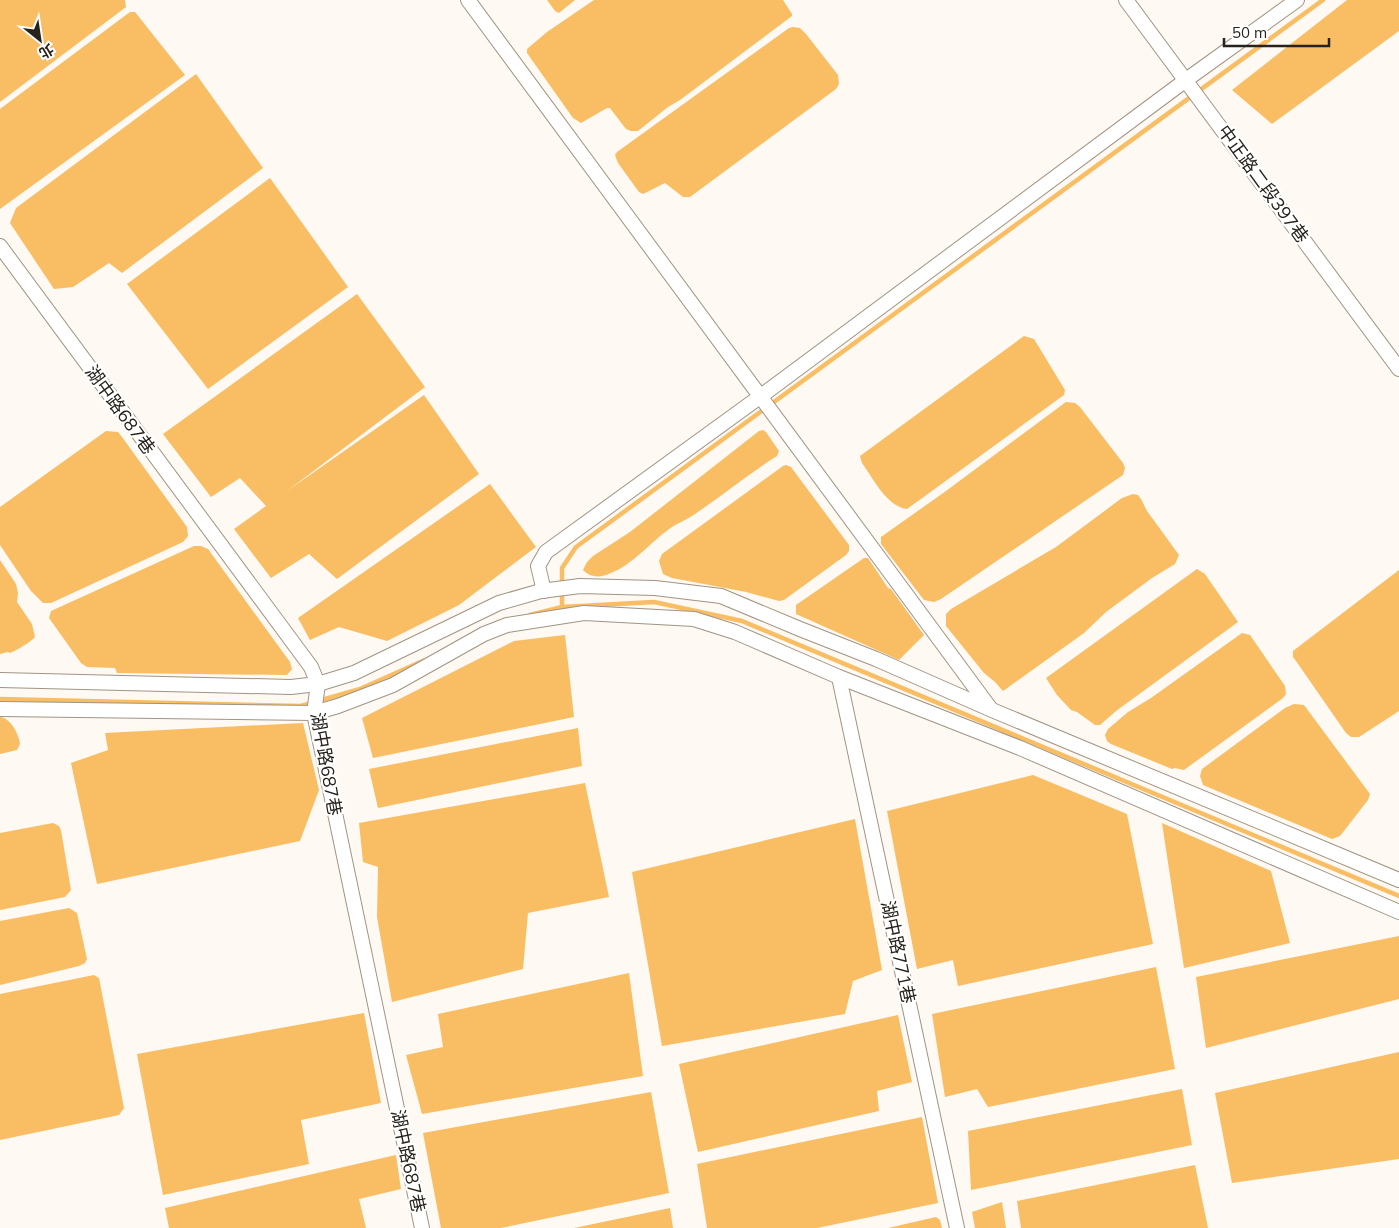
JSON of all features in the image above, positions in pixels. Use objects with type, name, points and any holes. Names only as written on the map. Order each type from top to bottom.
[{"type":"street","points":[[468,0],[992,710]]},
{"type":"street","name":"中正路二段397巷","points":[[1126,0],[1399,368]]},
{"type":"street","points":[[544,591],[538,566],[546,552],[761,396],[1186,80],[1297,0]]},
{"type":"street","name":"湖中路687巷","points":[[0,246],[311,667],[318,684],[314,713],[422,1228]]},
{"type":"street","points":[[0,680],[292,687],[318,684],[354,673],[499,603],[544,591],[580,586],[655,588],[721,596],[876,659],[992,710],[1399,880]]},
{"type":"street","points":[[0,709],[314,713],[393,685],[484,634],[507,625],[584,613],[694,619],[735,632],[840,677],[1020,748],[1399,912]]},
{"type":"street","name":"湖中路771巷","points":[[840,677],[957,1228]]},
{"type":"shaded area","points":[[0,0],[125,0],[126,7],[0,102]]},
{"type":"shaded area","points":[[547,0],[575,0],[559,13],[555,11]]},
{"type":"shaded area","points":[[594,0],[783,0],[792,16],[638,131],[631,131],[626,129],[610,108],[581,123],[573,118],[527,53],[527,49],[547,32]]},
{"type":"shaded area","points":[[1347,0],[1399,0],[1399,31],[1272,124],[1232,90]]},
{"type":"shaded area","points":[[130,12],[135,12],[185,75],[0,209],[0,109]]},
{"type":"shaded area","points":[[789,28],[800,28],[806,34],[838,75],[839,84],[836,89],[690,197],[683,197],[665,183],[643,194],[639,192],[618,163],[615,155],[617,152]]},
{"type":"shaded area","points":[[196,74],[263,168],[122,273],[109,263],[73,287],[54,289],[10,223],[16,208]]},
{"type":"shaded area","points":[[270,178],[348,287],[208,389],[127,284]]},
{"type":"shaded area","points":[[357,294],[425,387],[287,491],[424,395],[479,474],[337,579],[309,554],[271,578],[234,529],[266,506],[240,478],[211,497],[163,434]]},
{"type":"shaded area","points":[[1024,336],[1034,339],[1065,390],[1064,395],[907,509],[893,503],[876,483],[862,463],[860,456]]},
{"type":"shaded area","points":[[1066,402],[1075,403],[1080,407],[1123,463],[1125,468],[1123,475],[941,599],[934,602],[924,600],[881,544],[881,537]]},
{"type":"shaded area","points":[[763,430],[779,451],[777,456],[692,516],[669,529],[626,565],[607,575],[599,576],[589,575],[583,570],[593,556],[630,532],[759,431]]},
{"type":"shaded area","points":[[106,431],[118,432],[122,437],[187,527],[188,536],[183,542],[51,603],[43,603],[31,591],[0,545],[0,507]]},
{"type":"shaded area","points":[[786,465],[791,467],[849,545],[849,551],[846,555],[784,600],[779,601],[746,592],[672,578],[663,574],[659,561],[662,554]]},
{"type":"shaded area","points":[[490,484],[536,547],[459,605],[387,641],[339,627],[310,640],[298,618]]},
{"type":"shaded area","points":[[1133,494],[1138,495],[1147,511],[1179,555],[1175,564],[1152,578],[1106,612],[1084,633],[1003,691],[984,673],[946,626],[946,614],[951,609],[1056,547],[1122,498]]},
{"type":"shaded area","points":[[194,546],[208,549],[290,662],[292,669],[287,675],[117,673],[115,668],[87,667],[81,663],[49,618],[51,611]]},
{"type":"shaded area","points":[[864,558],[868,558],[924,635],[899,660],[796,614],[796,605]]},
{"type":"shaded area","points":[[0,560],[16,584],[17,602],[32,624],[35,637],[13,652],[0,654]]},
{"type":"shaded area","points":[[1197,569],[1205,574],[1238,622],[1116,711],[1100,725],[1095,725],[1071,710],[1057,695],[1046,678]]},
{"type":"shaded area","points":[[1399,570],[1399,711],[1359,737],[1351,737],[1346,733],[1293,657],[1293,651]]},
{"type":"shaded area","points":[[1242,633],[1250,635],[1285,686],[1286,694],[1283,698],[1184,770],[1172,769],[1107,741],[1105,735],[1108,729],[1128,712],[1151,698]]},
{"type":"shaded area","points":[[565,635],[574,717],[373,758],[362,718],[514,641]]},
{"type":"shaded area","points":[[1294,704],[1304,705],[1370,794],[1368,800],[1340,836],[1332,839],[1203,785],[1200,776],[1202,769],[1285,708]]},
{"type":"shaded area","points":[[0,717],[8,720],[16,732],[20,744],[17,750],[0,754]]},
{"type":"shaded area","points":[[303,723],[319,790],[300,841],[97,884],[71,763],[108,750],[105,733]]},
{"type":"shaded area","points":[[578,728],[582,766],[378,808],[369,769]]},
{"type":"shaded area","points":[[1033,775],[1127,814],[1153,944],[958,986],[953,960],[917,969],[887,811]]},
{"type":"shaded area","points":[[585,783],[609,897],[528,913],[523,969],[392,1002],[377,917],[378,867],[363,862],[359,823]]},
{"type":"shaded area","points":[[855,819],[882,970],[853,981],[845,1014],[662,1046],[632,872]]},
{"type":"shaded area","points":[[53,823],[59,826],[61,830],[71,890],[65,897],[0,910],[0,833]]},
{"type":"shaded area","points":[[1162,823],[1271,871],[1290,943],[1184,968]]},
{"type":"shaded area","points":[[69,908],[77,913],[87,959],[85,963],[0,985],[0,921]]},
{"type":"shaded area","points":[[1399,936],[1399,999],[1206,1048],[1196,977]]},
{"type":"shaded area","points":[[1156,967],[1175,1069],[988,1107],[977,1089],[945,1097],[932,1014]]},
{"type":"shaded area","points":[[629,973],[643,1076],[422,1114],[406,1055],[443,1047],[438,1014]]},
{"type":"shaded area","points":[[94,975],[99,978],[124,1108],[119,1115],[0,1140],[0,994]]},
{"type":"shaded area","points":[[364,1013],[381,1103],[301,1120],[309,1164],[163,1195],[137,1054]]},
{"type":"shaded area","points":[[898,1015],[912,1082],[877,1091],[879,1111],[698,1152],[679,1064]]},
{"type":"shaded area","points":[[1399,1052],[1399,1159],[1232,1183],[1215,1093]]},
{"type":"shaded area","points":[[1182,1089],[1192,1145],[971,1190],[968,1131]]},
{"type":"shaded area","points":[[651,1092],[669,1193],[501,1228],[441,1228],[423,1133]]},
{"type":"shaded area","points":[[922,1117],[938,1203],[817,1228],[707,1228],[697,1164]]},
{"type":"shaded area","points":[[396,1155],[401,1189],[359,1199],[366,1228],[169,1228],[165,1208]]},
{"type":"shaded area","points":[[1195,1165],[1208,1228],[1021,1228],[1017,1201]]},
{"type":"shaded area","points":[[1002,1202],[1006,1228],[975,1228],[972,1212]]},
{"type":"shaded area","points":[[670,1208],[673,1228],[574,1228]]},
{"type":"shaded area","points":[[936,1217],[940,1220],[942,1228],[888,1228]]},
{"type":"waterway","points":[[562,607],[562,568],[576,547],[1323,0]]},
{"type":"waterway","points":[[530,615],[562,607],[654,602],[742,621],[1399,896]]},
{"type":"waterway","points":[[0,699],[301,706],[360,689],[425,660]]}]
